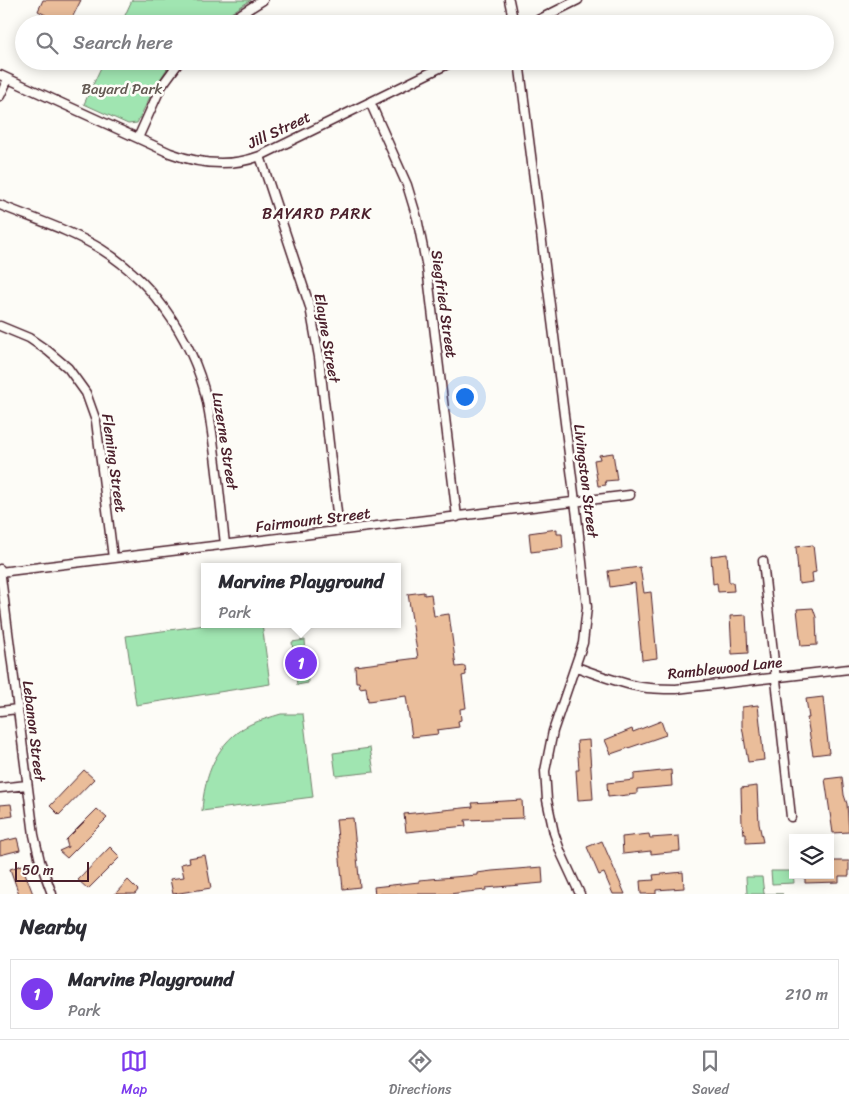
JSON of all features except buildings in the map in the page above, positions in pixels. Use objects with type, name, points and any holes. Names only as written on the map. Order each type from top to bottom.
[{"type":"street","points":[[239,15],[263,0]]},
{"type":"street","points":[[509,0],[512,15]]},
{"type":"street","points":[[548,15],[578,0]]},
{"type":"street","points":[[138,138],[161,87],[173,70]]},
{"type":"street","name":"Jill Street","points":[[0,75],[177,156],[202,162],[234,162],[260,156],[436,70]]},
{"type":"street","name":"Livingston Street","points":[[520,70],[575,502],[587,613],[584,637],[553,731],[545,771],[547,800],[554,833],[580,894]]},
{"type":"street","points":[[0,96],[8,78]]},
{"type":"street","name":"Siegfried Street","points":[[370,102],[407,185],[421,234],[427,268],[457,517]]},
{"type":"street","name":"Elayne Street","points":[[260,156],[311,312],[319,356],[339,530]]},
{"type":"street","name":"Luzerne Street","points":[[0,205],[79,237],[113,257],[152,293],[173,321],[194,361],[209,412],[225,544]]},
{"type":"street","name":"Fleming Street","points":[[0,326],[29,338],[48,352],[72,373],[86,393],[96,421],[113,558]]},
{"type":"street","name":"Fairmount Street","points":[[0,571],[630,495]]},
{"type":"street","points":[[763,561],[792,817]]},
{"type":"street","name":"Lebanon Street","points":[[0,571],[36,847],[52,894]]},
{"type":"street","name":"Ramblewood Lane","points":[[576,666],[620,682],[659,689],[676,689],[849,669]]},
{"type":"street","points":[[0,711],[18,710]]},
{"type":"street","points":[[0,788],[27,785]]},
{"type":"green space","points":[[132,0],[251,0],[228,15],[125,15]]},
{"type":"green space","name":"Bayard Park","points":[[100,70],[166,70],[154,89],[137,123],[128,124],[84,104]]},
{"type":"green space","points":[[201,626],[201,628],[263,628],[270,684],[136,705],[126,636]]},
{"type":"green space","points":[[305,640],[308,683],[297,685],[292,642]]},
{"type":"green space","points":[[281,714],[303,714],[313,797],[202,811],[209,772],[214,760],[229,739],[251,724]]},
{"type":"green space","points":[[370,748],[374,772],[336,776],[333,753]]},
{"type":"green space","points":[[771,871],[789,871],[789,879],[794,879],[794,883],[772,884]]},
{"type":"green space","points":[[746,877],[762,877],[764,894],[747,894]]},
{"type":"place","name":"Marvine Playground","points":[[301,663]]},
{"type":"district","name":"BAYARD PARK","points":[[317,213]]}]
